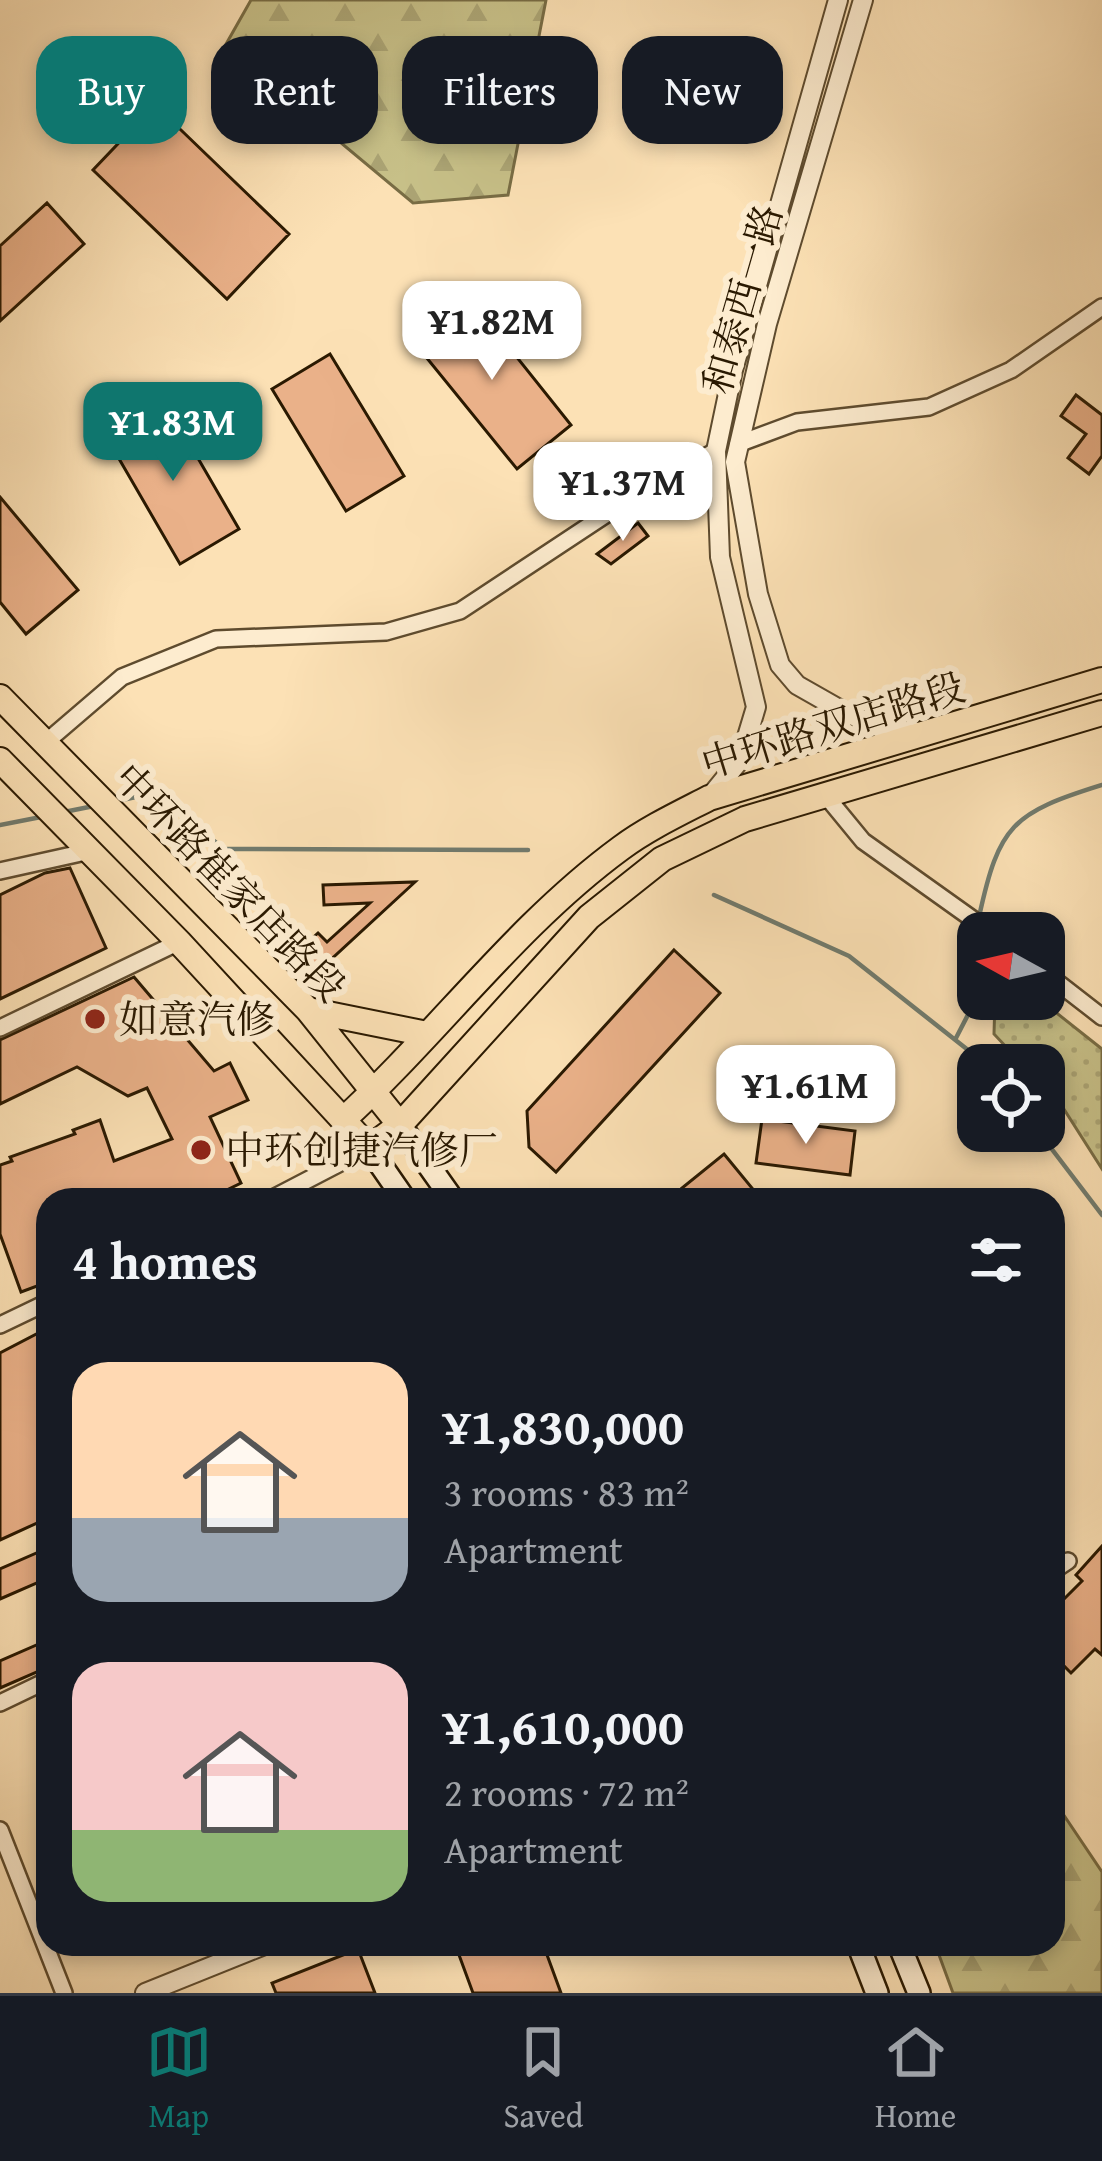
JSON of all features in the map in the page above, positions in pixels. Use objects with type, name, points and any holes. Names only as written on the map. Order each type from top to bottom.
[{"type":"main road","name":"中环路双店路段","points":[[343,1120],[549,907],[623,846],[709,798],[1102,680]]},
{"type":"main road","name":"中环路崔家店路段","points":[[0,697],[308,1010],[400,1125]]},
{"type":"main road","name":"中环路双店路段","points":[[369,1148],[400,1125],[589,917],[662,859],[745,819],[1102,712]]},
{"type":"main road","name":"中环路崔家店路段","points":[[0,760],[179,942],[369,1148]]},
{"type":"main road","points":[[308,1010],[427,1034]]},
{"type":"main road","points":[[400,1125],[445,1188]]},
{"type":"main road","points":[[369,1148],[397,1188]]},
{"type":"main road","points":[[863,1956],[877,1993]]},
{"type":"main road","points":[[904,1956],[919,1993]]},
{"type":"street","name":"和泰西一路","points":[[709,798],[740,760],[756,707],[720,556],[716,451],[733,370],[838,0]]},
{"type":"street","name":"和泰西一路","points":[[863,0],[767,324],[735,462],[758,594],[780,665],[797,685],[841,710],[882,729],[928,734]]},
{"type":"street","points":[[738,444],[797,422],[929,407],[1011,370],[1102,307]]},
{"type":"street","points":[[45,743],[122,677],[215,639],[386,632],[460,610],[649,486],[716,451]]},
{"type":"street","points":[[826,796],[863,841],[961,912]]},
{"type":"street","points":[[0,872],[86,846]]},
{"type":"street","points":[[0,1028],[179,942]]},
{"type":"street","points":[[1065,988],[1102,1017]]},
{"type":"street","points":[[292,1188],[369,1148]]},
{"type":"street","points":[[0,1324],[36,1308]]},
{"type":"street","points":[[0,1703],[36,1686]]},
{"type":"street","points":[[0,1829],[36,1921]]},
{"type":"street","points":[[50,1956],[64,1993]]},
{"type":"street","points":[[145,1993],[237,1956]]},
{"type":"green space","points":[[251,0],[546,0],[539,36],[402,36],[402,144],[518,144],[508,195],[413,203],[342,144],[378,144],[378,36],[231,36]]},
{"type":"green space","points":[[994,1020],[1065,1020],[1102,1049],[1102,1169],[1065,1111],[1065,1044],[1003,1044],[994,1034]]},
{"type":"green space","points":[[1065,1817],[1102,1872],[1102,1993],[953,1993],[939,1956],[1065,1956]]},
{"type":"building","points":[[187,136],[289,234],[227,299],[93,170],[118,144],[187,144]]},
{"type":"building","points":[[47,203],[84,244],[0,321],[0,246]]},
{"type":"building","points":[[468,296],[571,425],[517,469],[413,341]]},
{"type":"building","points":[[330,354],[404,476],[346,511],[272,389]]},
{"type":"building","points":[[1076,395],[1102,415],[1102,456],[1089,474],[1068,458],[1086,434],[1061,416]]},
{"type":"building","points":[[166,403],[239,529],[180,564],[107,438]]},
{"type":"building","points":[[0,497],[78,590],[26,634],[0,602]]},
{"type":"building","points":[[638,523],[648,536],[611,564],[597,554]]},
{"type":"building","points":[[70,868],[106,948],[0,999],[0,895],[45,873]]},
{"type":"building","points":[[415,882],[314,975],[295,954],[318,933],[327,942],[370,903],[324,905],[323,885]]},
{"type":"building","points":[[674,950],[720,993],[556,1172],[529,1147],[527,1111]]},
{"type":"building","points":[[134,977],[214,1071],[230,1063],[248,1100],[210,1117],[241,1183],[231,1188],[36,1188],[36,1286],[21,1292],[0,1234],[0,1165],[100,1120],[114,1161],[172,1139],[147,1088],[128,1096],[77,1067],[0,1104],[0,1040]]},
{"type":"building","points":[[762,1119],[855,1131],[850,1175],[756,1163]]},
{"type":"building","points":[[724,1154],[752,1188],[682,1188]]},
{"type":"building","points":[[36,1334],[36,1524],[0,1540],[0,1353]]},
{"type":"building","points":[[1102,1546],[1102,1655],[1095,1649],[1071,1673],[1065,1667],[1065,1598],[1082,1581],[1076,1575]]},
{"type":"building","points":[[36,1553],[36,1583],[0,1599],[0,1569]]},
{"type":"building","points":[[36,1645],[36,1672],[0,1688],[0,1661]]},
{"type":"building","points":[[340,1956],[361,1956],[375,1993],[276,1993],[272,1983]]},
{"type":"building","points":[[459,1956],[547,1956],[561,1993],[473,1993]]},
{"type":"waterway","points":[[980,912],[994,862],[1014,827],[1048,804],[1102,785]]},
{"type":"waterway","points":[[117,801],[155,793],[224,849],[528,850]]},
{"type":"waterway","points":[[64,812],[94,806]]},
{"type":"waterway","points":[[0,825],[41,817]]},
{"type":"waterway","points":[[714,895],[849,956],[960,1044]]},
{"type":"waterway","points":[[956,1038],[965,1020]]},
{"type":"waterway","points":[[1054,1152],[1102,1215]]},
{"type":"place","name":"如意汽修","points":[[95,1019]]},
{"type":"place","name":"中环创捷汽修厂","points":[[201,1150]]}]
